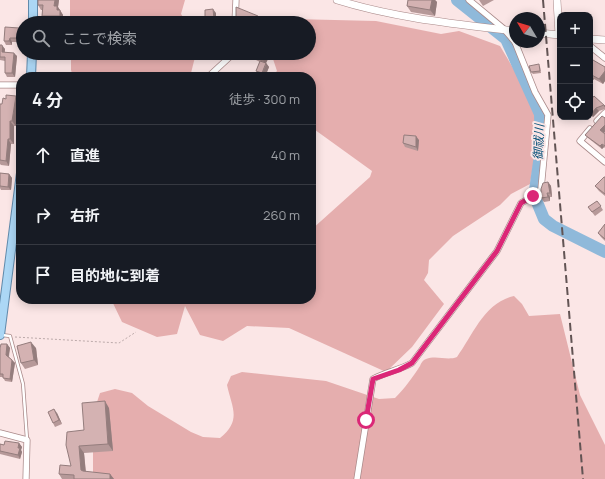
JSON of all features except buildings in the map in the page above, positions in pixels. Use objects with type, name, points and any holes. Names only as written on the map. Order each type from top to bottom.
[{"type":"main road","points":[[33,16],[34,0]]},
{"type":"main road","points":[[31,72],[32,60]]},
{"type":"main road","points":[[0,335],[16,212]]},
{"type":"street","points":[[235,16],[236,0]]},
{"type":"street","points":[[337,0],[365,9],[509,30]]},
{"type":"street","points":[[469,0],[509,35]]},
{"type":"street","points":[[556,0],[557,12]]},
{"type":"street","points":[[545,34],[557,35]]},
{"type":"street","points":[[593,39],[605,40]]},
{"type":"street","points":[[357,479],[373,379],[399,370],[412,363],[497,251],[521,203],[535,195],[541,189],[548,115],[535,92],[517,48]]},
{"type":"street","points":[[592,48],[605,58]]},
{"type":"street","points":[[213,72],[226,60]]},
{"type":"street","points":[[0,85],[16,85]]},
{"type":"street","points":[[605,113],[580,141],[605,162]]},
{"type":"street","points":[[0,433],[27,440],[26,479]]},
{"type":"lane","points":[[0,335],[10,336],[23,384],[27,440]]},
{"type":"path","points":[[10,336],[119,343],[136,332]]},
{"type":"shaded area","points":[[70,0],[185,0],[181,14],[182,16],[70,16]]},
{"type":"shaded area","points":[[316,20],[376,21],[441,34],[459,31],[500,46],[525,88],[536,117],[537,142],[530,184],[511,194],[500,205],[453,236],[429,260],[428,273],[424,280],[444,304],[412,347],[386,372],[289,328],[247,326],[223,341],[200,335],[185,306],[177,334],[157,337],[122,322],[113,304],[316,304],[316,226],[370,177],[372,171],[316,131],[316,72],[276,72],[273,60],[316,60]]},
{"type":"shaded area","points":[[71,60],[194,60],[191,72],[72,72]]},
{"type":"shaded area","points":[[514,296],[522,304],[529,316],[560,314],[580,395],[605,445],[605,479],[93,479],[93,414],[100,393],[115,389],[132,393],[148,406],[191,432],[203,437],[220,438],[231,425],[234,413],[227,385],[231,376],[242,372],[326,381],[379,399],[395,398],[408,383],[424,360],[430,358],[457,357],[480,321],[487,313],[495,305]]},
{"type":"waterway","name":"御祓川","points":[[457,0],[506,39],[540,114],[541,148],[535,190],[537,202],[544,219],[553,226],[605,252]]},
{"type":"railway","points":[[543,0],[583,479]]},
{"type":"route","points":[[366,420],[373,379],[383,374],[399,370],[412,363],[437,328],[497,251],[521,203],[533,196]]}]
